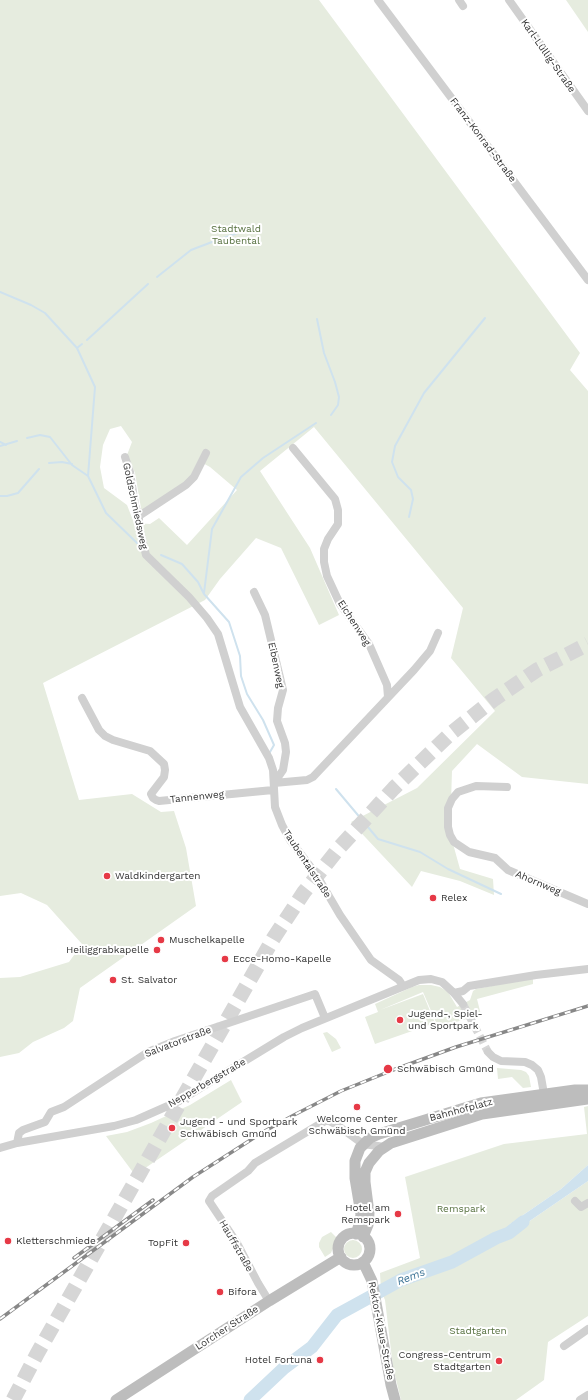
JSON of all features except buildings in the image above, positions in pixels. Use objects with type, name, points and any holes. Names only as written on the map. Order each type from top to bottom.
[{"type":"main road","name":"Bahnhofplatz","points":[[363,1144],[370,1138],[379,1134],[469,1106],[496,1100],[588,1090]]},
{"type":"main road","name":"Bahnhofplatz","points":[[360,1235],[368,1225],[369,1213],[365,1172],[369,1163],[379,1151],[385,1147],[397,1141],[482,1114],[588,1100]]},
{"type":"main road","points":[[360,1235],[346,1236],[340,1242],[338,1247],[340,1258],[348,1264],[357,1265],[363,1262],[370,1251],[368,1243],[360,1235],[361,1214],[355,1178],[356,1155],[363,1144]]},
{"type":"main road","name":"Lorcher Straße","points":[[116,1400],[269,1301],[340,1258]]},
{"type":"main road","name":"Rektor-Klaus-Straße","points":[[363,1262],[370,1275],[391,1385],[396,1400]]},
{"type":"street","name":"Franz-Konrad-Straße","points":[[378,0],[588,280]]},
{"type":"street","name":"Karl-Lüllig-Straße","points":[[509,0],[588,111]]},
{"type":"street","name":"Eichenweg","points":[[293,448],[335,499],[338,510],[338,524],[328,539],[324,549],[324,562],[327,576],[340,604],[369,644],[387,685],[388,697]]},
{"type":"street","points":[[139,516],[186,485],[194,477],[206,453]]},
{"type":"street","name":"Goldschmiedsweg","points":[[125,457],[130,472],[135,505],[139,516],[138,527],[143,539],[146,555]]},
{"type":"street","name":"Taubentalstraße","points":[[146,555],[189,597],[213,626],[221,642],[240,707],[269,758],[273,770],[275,807],[290,840],[316,874],[340,916],[371,960],[399,980],[404,986]]},
{"type":"street","name":"Eibenweg","points":[[254,592],[265,615],[283,690],[278,708],[277,721],[285,743],[286,752],[284,770],[274,786]]},
{"type":"street","points":[[274,786],[307,780],[313,777],[414,670],[430,651],[438,633]]},
{"type":"street","name":"Tannenweg","points":[[82,698],[99,730],[105,736],[113,740],[150,751],[164,764],[164,777],[151,794],[156,800],[159,801],[274,786]]},
{"type":"street","name":"Ahornweg","points":[[506,787],[476,786],[458,792],[452,799],[448,808],[448,827],[454,842],[470,852],[495,858],[508,870],[588,904]]},
{"type":"street","points":[[454,993],[463,991],[469,986],[536,975],[588,969]]},
{"type":"street","points":[[404,986],[420,980],[431,978],[442,982],[463,1004]]},
{"type":"street","name":"Nepperbergstraße","points":[[0,1148],[17,1143],[114,1126],[136,1120],[178,1101],[284,1037],[325,1018],[404,986]]},
{"type":"street","name":"Salvatorstraße","points":[[17,1143],[19,1134],[23,1130],[45,1122],[51,1112],[64,1107],[148,1052],[175,1041],[315,994],[325,1018]]},
{"type":"street","points":[[488,1052],[493,1057],[501,1061],[525,1062],[532,1065],[538,1070],[541,1077],[544,1094]]},
{"type":"street","name":"Hauffstraße","points":[[269,1301],[237,1243],[209,1201],[212,1196],[248,1171],[255,1163],[325,1121],[329,1121],[337,1125],[363,1144]]},
{"type":"street","points":[[363,1144],[385,1147]]},
{"type":"street","points":[[575,1201],[581,1207],[588,1204]]},
{"type":"street","points":[[564,1346],[588,1329]]},
{"type":"street","points":[[580,1400],[588,1395]]},
{"type":"green space","name":"Stadtwald Taubental","points":[[0,0],[319,0],[580,353],[570,370],[588,391],[588,784],[522,777],[477,744],[452,771],[450,833],[460,869],[493,879],[494,895],[460,881],[421,871],[412,887],[351,822],[417,788],[495,711],[451,658],[463,608],[314,427],[260,471],[310,548],[339,615],[319,625],[281,548],[256,538],[220,579],[205,600],[43,683],[79,800],[132,794],[161,812],[174,811],[186,848],[196,906],[80,988],[73,1021],[64,1028],[33,1042],[19,1053],[0,1057],[0,978],[20,977],[69,962],[82,944],[47,905],[21,893],[0,896]],"holes":[[[121,426],[132,442],[127,455],[135,473],[142,514],[186,484],[199,461],[210,467],[237,490],[187,545],[159,518],[150,524],[134,523],[127,505],[104,488],[100,467],[103,445],[110,429]]]},
{"type":"green space","points":[[566,0],[588,0],[588,32]]},
{"type":"green space","points":[[533,978],[533,984],[477,999],[481,1015],[438,1027],[423,992],[380,1010],[423,994],[435,1023],[375,1044],[365,1017],[378,1012],[375,1004],[419,985],[440,987],[448,992],[457,1007],[470,1000],[473,991],[476,989]]},
{"type":"green space","points":[[327,1032],[336,1039],[341,1048],[332,1052],[323,1033]]},
{"type":"green space","points":[[497,1068],[521,1070],[526,1072],[529,1076],[531,1087],[523,1088],[512,1077],[498,1079]]},
{"type":"green space","name":"Jugend - und Sportpark Schwäbisch Gmünd","points":[[231,1080],[242,1102],[135,1175],[106,1136],[127,1132],[151,1123],[190,1105]]},
{"type":"green space","name":"Stadtgarten","points":[[588,1106],[588,1165],[561,1189],[510,1224],[518,1229],[588,1181],[588,1316],[548,1342],[544,1380],[516,1400],[401,1400],[393,1367],[385,1300],[381,1291],[380,1273],[420,1258],[405,1177],[504,1144],[587,1134],[584,1107]]},
{"type":"green space","points":[[331,1232],[337,1238],[331,1253],[325,1257],[319,1247],[319,1243],[322,1237]]},
{"type":"green space","points":[[353,1240],[359,1243],[362,1249],[359,1255],[353,1258],[347,1255],[344,1249],[347,1243]]},
{"type":"water","points":[[588,1165],[588,1181],[518,1229],[509,1233],[510,1224],[561,1189]]},
{"type":"waterway","points":[[218,240],[243,231]]},
{"type":"waterway","points":[[157,277],[191,250],[212,242]]},
{"type":"waterway","points":[[87,340],[148,284]]},
{"type":"waterway","points":[[0,292],[31,305],[45,313],[77,348],[95,387],[88,476],[106,513],[137,543]]},
{"type":"waterway","points":[[409,517],[413,499],[411,490],[398,477],[392,462],[395,446],[424,393],[485,318]]},
{"type":"waterway","points":[[317,319],[324,353],[339,397],[338,405],[331,415]]},
{"type":"waterway","points":[[77,348],[82,344]]},
{"type":"waterway","points":[[204,593],[212,529],[241,477],[263,458],[316,423]]},
{"type":"waterway","points":[[27,438],[40,435],[50,437],[72,465],[88,476]]},
{"type":"waterway","points":[[0,446],[17,441]]},
{"type":"waterway","points":[[0,442],[6,445]]},
{"type":"waterway","points":[[49,463],[62,462],[72,464]]},
{"type":"waterway","points":[[0,496],[18,493],[39,469]]},
{"type":"waterway","points":[[161,555],[182,564],[198,582],[204,594],[229,622],[240,656],[241,676],[247,694],[263,720],[274,745],[270,752]]},
{"type":"waterway","points":[[336,789],[378,839],[420,852],[448,869],[501,894]]},
{"type":"waterway","name":"Rems","points":[[250,1400],[284,1368],[312,1347],[337,1315],[401,1280],[452,1262],[496,1238],[509,1233],[523,1222]]},
{"type":"tunnel","points":[[13,1400],[37,1354],[273,939],[304,892],[339,848],[394,788],[450,734],[493,700],[537,670],[588,644]]},
{"type":"tunnel","points":[[463,1004],[488,1052]]},
{"type":"railway","points":[[0,1319],[193,1177],[263,1132],[294,1115],[341,1091],[393,1070],[456,1047],[588,1006]]},
{"type":"railway","points":[[74,1258],[153,1200]]},
{"type":"place","name":"Waldkindergarten","points":[[107,876]]},
{"type":"place","name":"Relex","points":[[433,898]]},
{"type":"place","name":"Muschelkapelle","points":[[161,940]]},
{"type":"place","name":"Heiliggrabkapelle","points":[[157,950]]},
{"type":"place","name":"Ecce-Homo-Kapelle","points":[[225,959]]},
{"type":"place","name":"St. Salvator","points":[[113,980]]},
{"type":"place","name":"Jugend-, Spiel- und Sportpark","points":[[400,1020]]},
{"type":"place","name":"Schwäbisch Gmünd","points":[[388,1069]]},
{"type":"place","name":"Welcome Center Schwäbisch Gmünd","points":[[357,1107]]},
{"type":"place","name":"Jugend - und Sportpark Schwäbisch Gmünd","points":[[172,1128]]},
{"type":"place","name":"Hotel am Remspark","points":[[398,1214]]},
{"type":"place","name":"Kletterschmiede","points":[[8,1241]]},
{"type":"place","name":"TopFit","points":[[186,1243]]},
{"type":"place","name":"Bifora","points":[[220,1292]]},
{"type":"place","name":"Hotel Fortuna","points":[[320,1360]]},
{"type":"place","name":"Congress-Centrum Stadtgarten","points":[[499,1361]]},
{"type":"park label","name":"Remspark","points":[[461,1209]]}]
